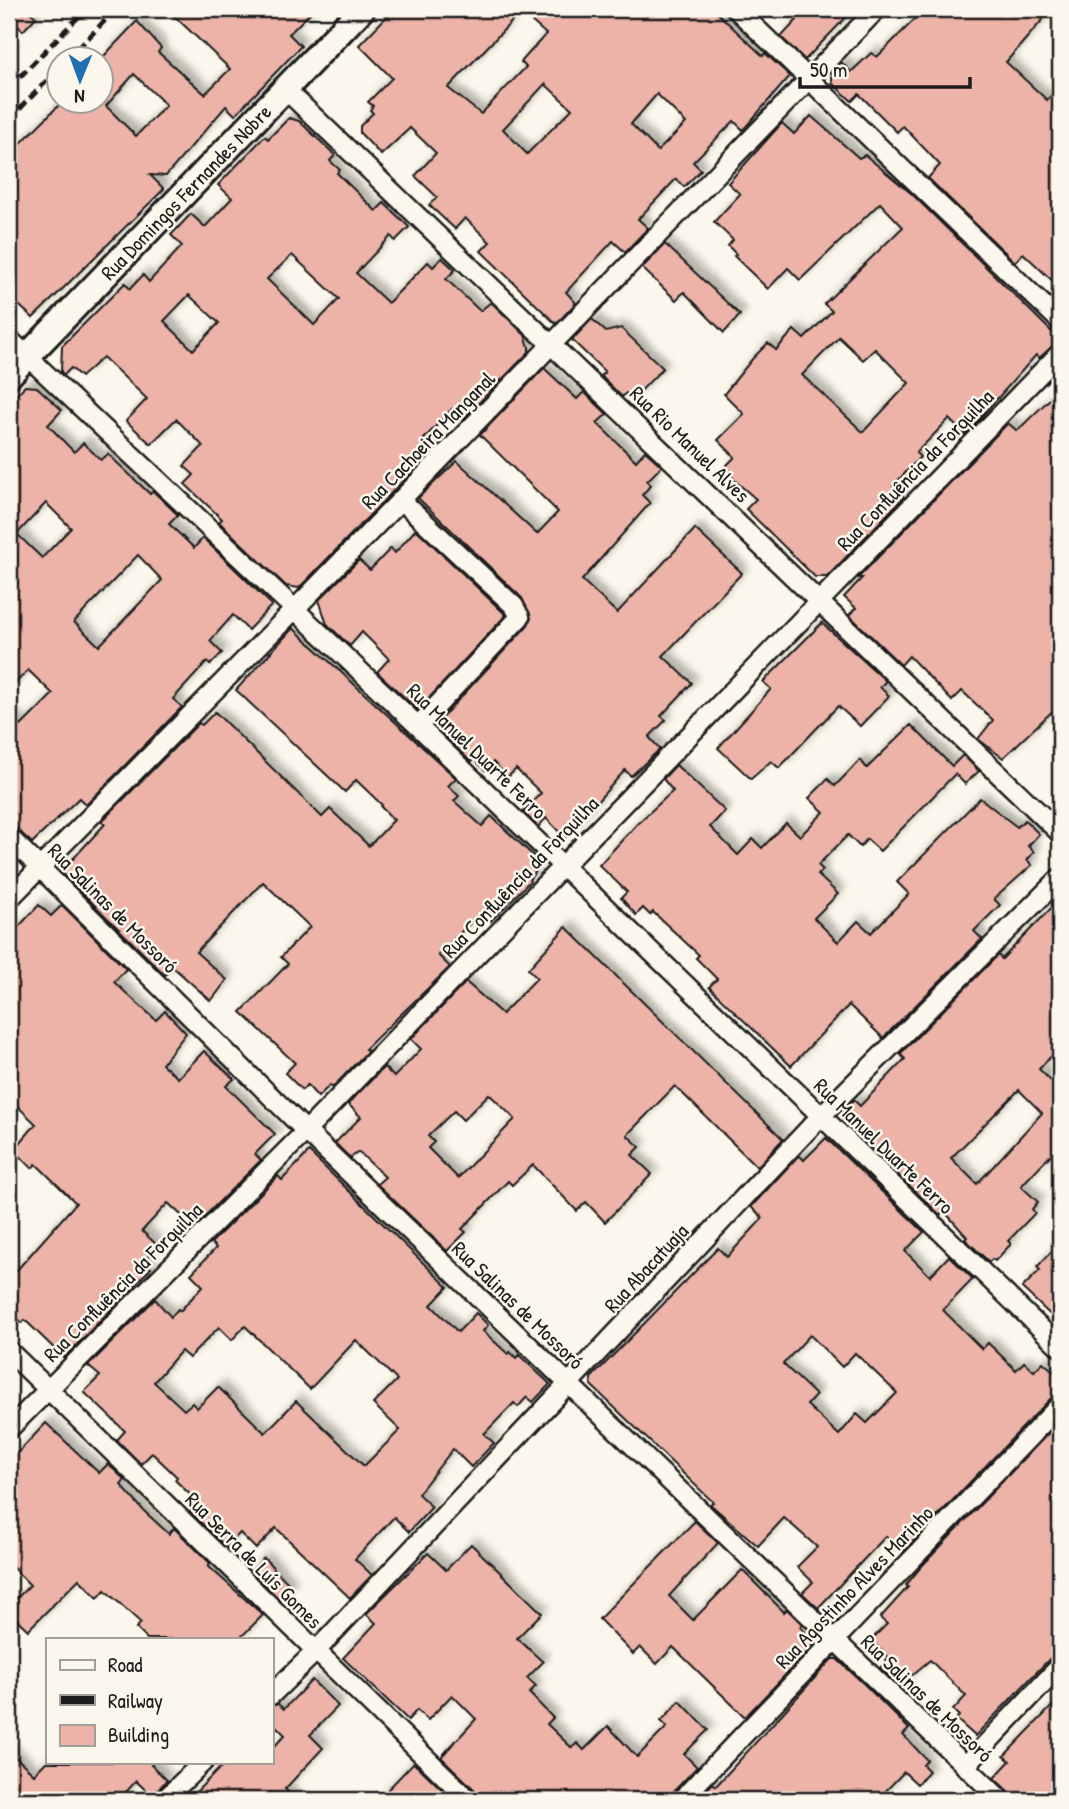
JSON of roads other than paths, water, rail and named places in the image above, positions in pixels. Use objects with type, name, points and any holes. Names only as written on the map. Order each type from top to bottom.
[{"type":"street","name":"Rua Domingos Fernandes Nobre","points":[[17,366],[362,9]]},
{"type":"street","points":[[736,9],[1060,321]]},
{"type":"street","name":"Rua Cachoeira Manganal","points":[[9,899],[295,609],[877,9]]},
{"type":"street","name":"Rua Rio Manuel Alves","points":[[285,89],[1060,833]]},
{"type":"street","name":"Rua Manuel Duarte Ferro","points":[[9,340],[17,366],[295,609],[1060,1347]]},
{"type":"street","name":"Rua Confluência da Forquilha","points":[[9,1429],[306,1131],[1060,353]]},
{"type":"street","points":[[401,500],[514,606],[520,617],[418,726]]},
{"type":"street","name":"Rua Salinas de Mossoró","points":[[9,837],[306,1131],[1001,1800]]},
{"type":"street","name":"Rua Abacatuaja","points":[[273,1693],[316,1652],[820,1117],[1060,878]]},
{"type":"street","name":"Rua Serra de Luís Gomes","points":[[9,1350],[469,1800]]},
{"type":"street","name":"Rua Agostinho Alves Marinho","points":[[681,1800],[1060,1405]]},
{"type":"street","points":[[965,1766],[1060,1666]]},
{"type":"street","points":[[164,1800],[201,1764]]},
{"type":"railway","points":[[9,88],[86,9]]},
{"type":"railway","points":[[80,46],[116,9]]},
{"type":"railway","points":[[9,120],[46,82]]}]
